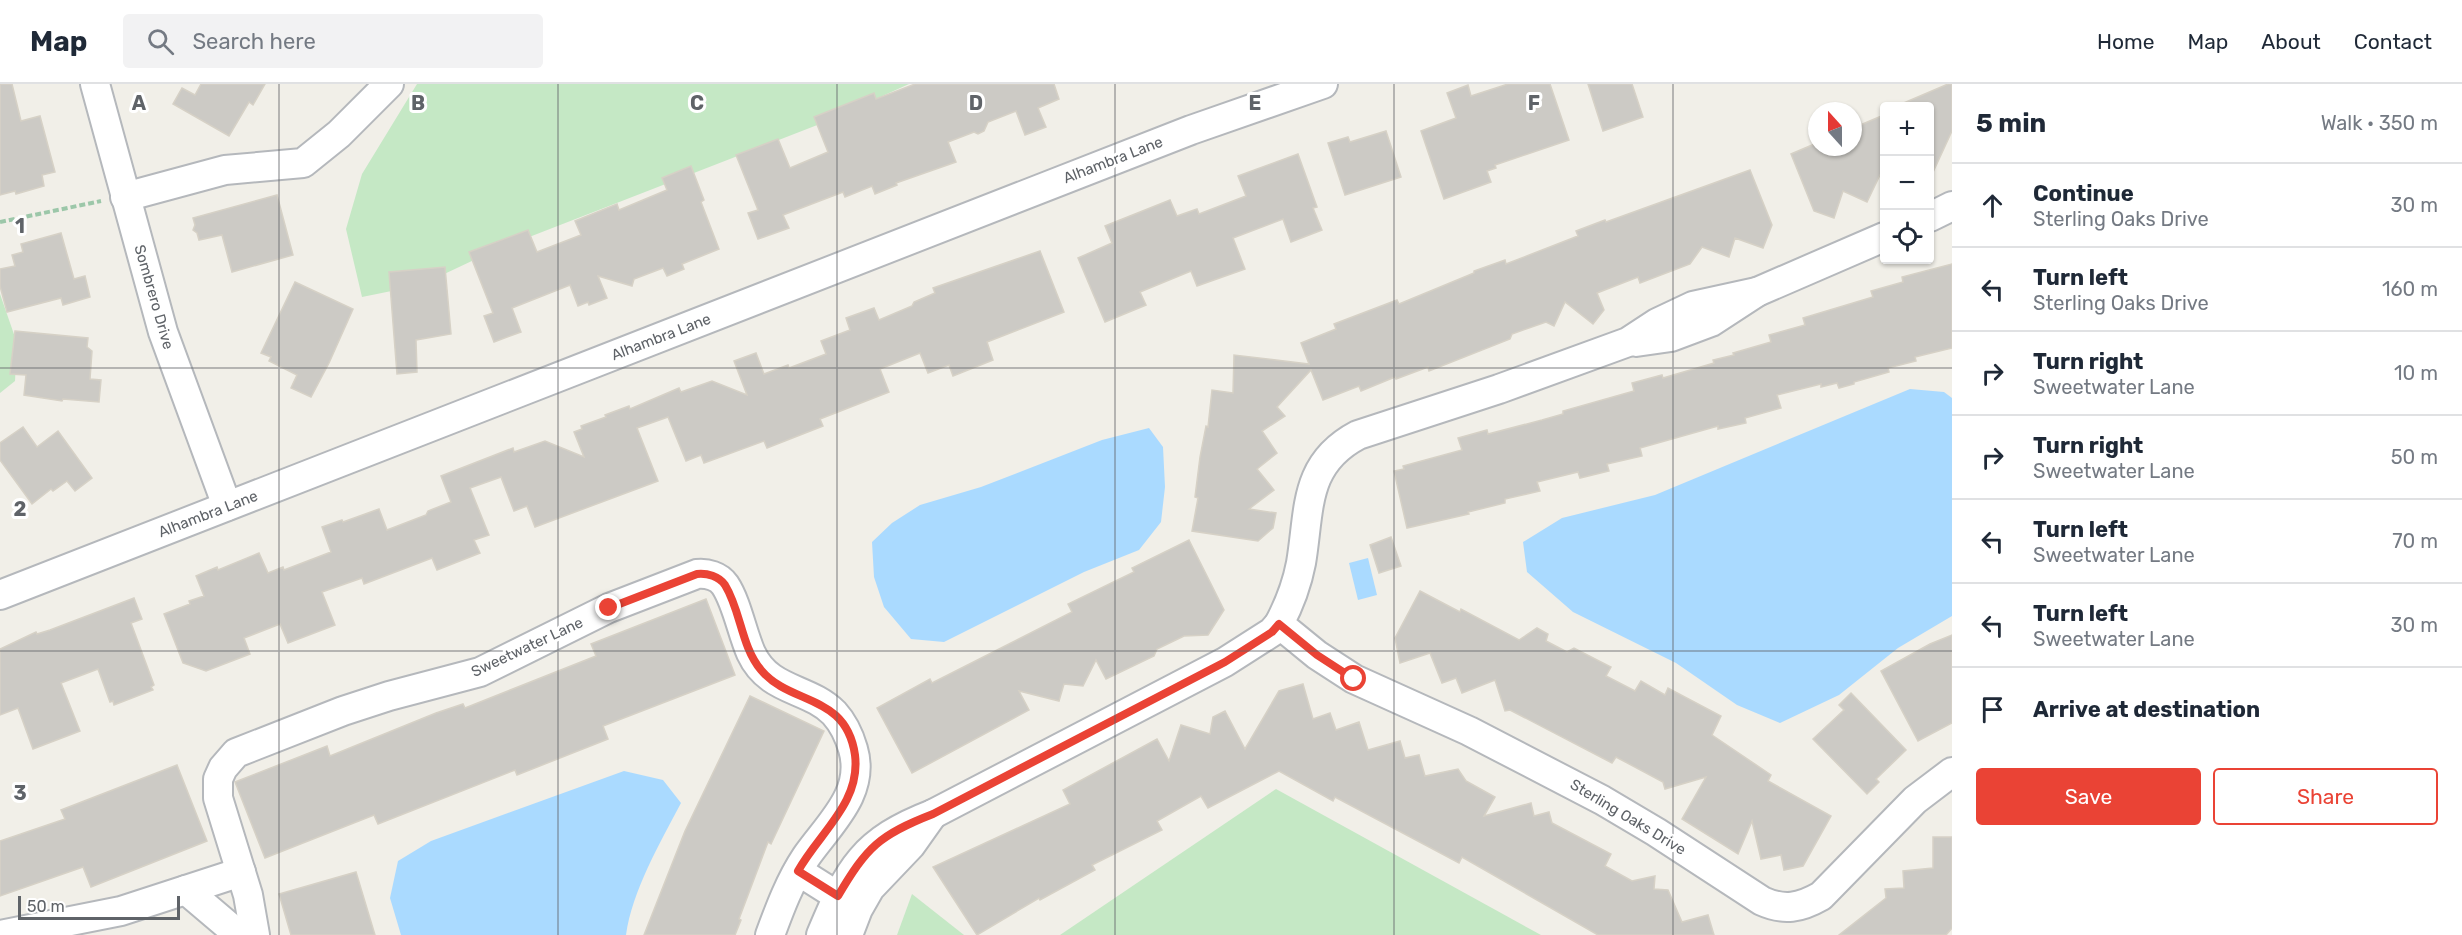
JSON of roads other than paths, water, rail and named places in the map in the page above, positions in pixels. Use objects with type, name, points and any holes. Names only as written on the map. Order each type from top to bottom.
[{"type":"street","name":"Sombrero Drive","points":[[95,84],[163,332],[227,506]]},
{"type":"street","points":[[125,196],[225,170],[303,163],[339,135],[389,84]]},
{"type":"street","name":"Alhambra Lane","points":[[0,594],[1191,130],[1323,84]]},
{"type":"street","points":[[1934,215],[1952,206]]},
{"type":"street","points":[[821,935],[848,913],[911,844],[933,814],[1225,662],[1272,632],[1287,609],[1300,565],[1314,481],[1327,458],[1336,449],[1358,435],[1499,389],[1628,342],[1671,337],[1701,326],[1711,322],[1756,292],[1880,239]]},
{"type":"street","name":"Sweetwater Lane","points":[[255,935],[241,872],[217,790],[223,768],[236,753],[343,711],[389,696],[480,672],[609,608],[697,574],[705,573],[712,575],[725,585],[752,654],[762,670],[777,683],[828,709],[848,730],[855,754],[856,774],[851,795],[798,871],[784,898],[770,935]]},
{"type":"street","name":"Sterling Oaks Drive","points":[[1279,624],[1317,655],[1354,679],[1469,731],[1592,794],[1656,832],[1762,901],[1774,906],[1788,908],[1806,904],[1821,896],[1915,800],[1952,772]]},
{"type":"street","points":[[798,871],[848,913]]},
{"type":"street","points":[[0,935],[121,911],[241,872]]},
{"type":"street","points":[[186,890],[239,935]]},
{"type":"water","points":[[1910,389],[1944,392],[1952,398],[1952,616],[1898,648],[1839,695],[1780,723],[1737,705],[1676,663],[1573,612],[1527,572],[1523,542],[1562,518],[1655,495]]},
{"type":"water","points":[[1149,428],[1163,447],[1165,487],[1161,522],[1139,550],[1084,572],[944,642],[911,639],[884,607],[874,577],[872,542],[892,523],[920,505],[981,487],[1102,440]]},
{"type":"water","points":[[1368,558],[1377,595],[1358,600],[1349,563]]},
{"type":"water","points":[[624,771],[663,780],[681,803],[641,884],[629,918],[626,935],[401,935],[390,898],[398,861],[431,841]]}]
